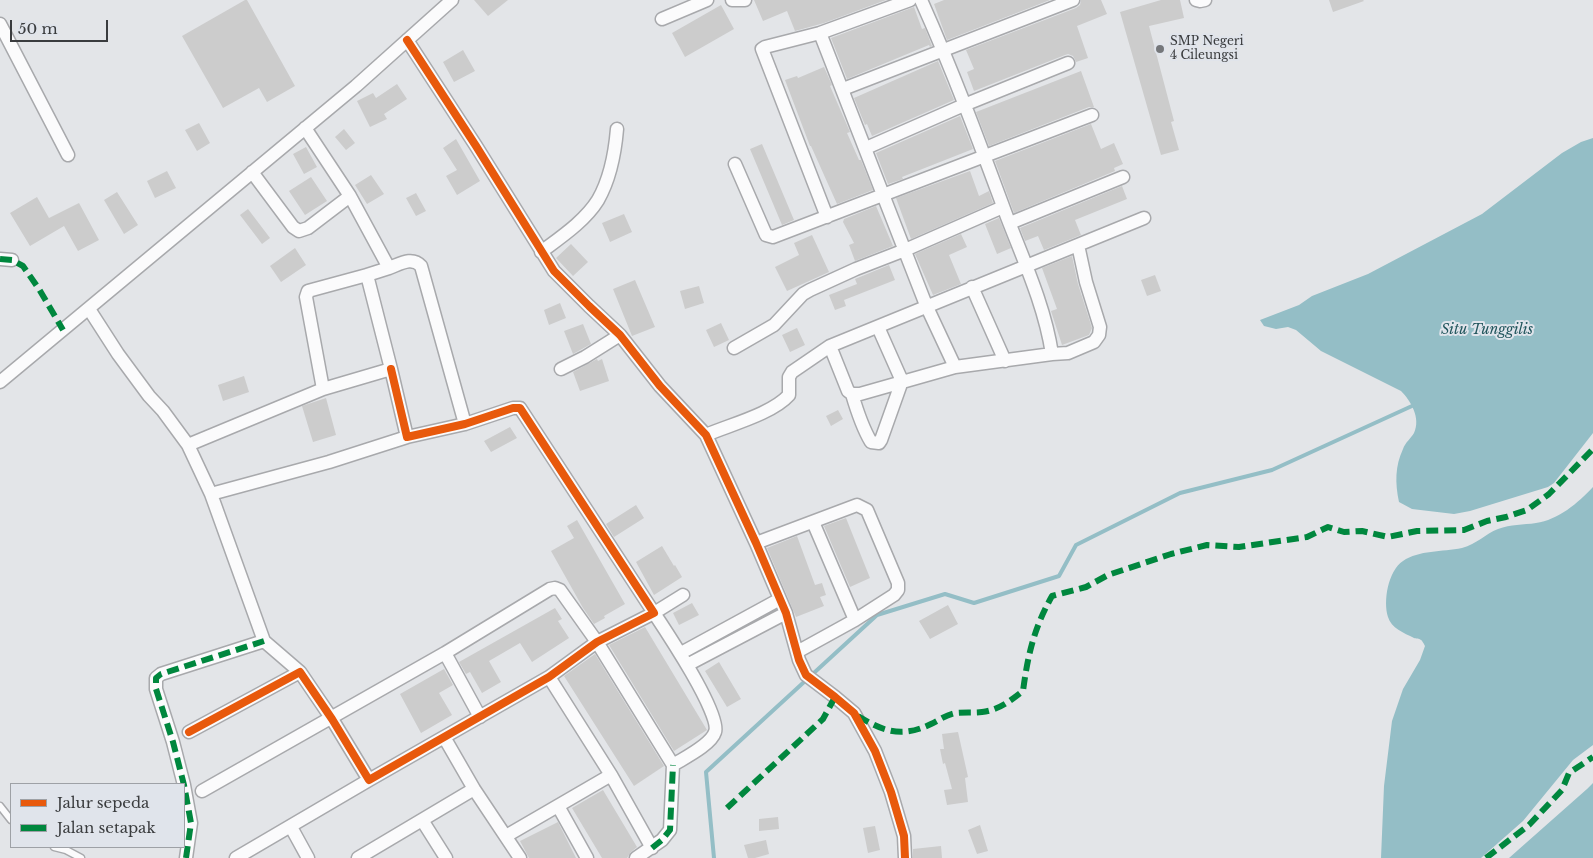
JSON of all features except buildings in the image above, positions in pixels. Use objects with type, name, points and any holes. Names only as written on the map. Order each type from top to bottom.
[{"type":"street","points":[[0,382],[305,128],[452,0]]},
{"type":"street","points":[[662,19],[707,0]]},
{"type":"street","points":[[732,0],[745,0]]},
{"type":"street","points":[[827,217],[762,49],[820,33],[910,0]]},
{"type":"street","points":[[921,0],[943,50],[1026,266],[1049,335],[1052,354]]},
{"type":"street","points":[[843,89],[1073,0]]},
{"type":"street","points":[[1196,0],[1205,0]]},
{"type":"street","points":[[0,24],[68,155]]},
{"type":"street","points":[[820,33],[926,305],[955,367]]},
{"type":"street","points":[[407,40],[554,271],[620,335],[660,386],[706,435],[780,598],[806,675],[854,713],[875,751],[892,792],[904,836],[905,858]]},
{"type":"street","points":[[866,148],[964,105],[1068,63]]},
{"type":"street","points":[[735,164],[766,235],[773,237],[1092,115]]},
{"type":"street","points":[[305,128],[350,196],[389,268]]},
{"type":"street","points":[[542,252],[566,234],[598,200],[612,161],[617,129]]},
{"type":"street","points":[[252,172],[293,227],[299,231],[308,228],[350,196]]},
{"type":"street","points":[[1010,224],[1123,177]]},
{"type":"street","points":[[734,348],[774,325],[803,294],[810,290],[1003,207]]},
{"type":"street","points":[[706,435],[760,414],[785,399],[789,395],[789,377],[792,372],[830,346],[926,305],[1144,218]]},
{"type":"street","points":[[852,394],[860,394],[955,367],[1068,353],[1094,342],[1099,335],[1100,327],[1086,282],[1078,245]]},
{"type":"street","points":[[323,389],[306,297],[308,291],[367,275],[411,260],[417,261],[421,266],[465,424]]},
{"type":"street","points":[[367,275],[407,437]]},
{"type":"street","points":[[972,287],[1005,361]]},
{"type":"street","points":[[89,309],[143,389],[163,411],[188,445],[210,494],[264,641],[300,672],[332,719],[369,780]]},
{"type":"street","points":[[830,346],[848,391],[852,394],[859,417],[869,439],[871,442],[879,443],[902,381],[878,327]]},
{"type":"street","points":[[562,369],[620,335]]},
{"type":"street","points":[[188,445],[323,389],[391,370]]},
{"type":"street","points":[[210,494],[329,462],[407,437],[465,424],[514,408],[520,408],[681,653],[713,716],[716,732],[710,740],[673,765]]},
{"type":"street","points":[[756,543],[857,505],[867,510],[898,583],[898,590],[894,595],[855,620],[797,652]]},
{"type":"street","points":[[813,522],[855,620]]},
{"type":"street","points":[[202,792],[332,719],[550,589],[555,588],[560,590],[596,642],[673,765],[670,830],[662,840],[636,858]]},
{"type":"street","points":[[236,858],[549,677],[596,642],[654,613],[683,595]]},
{"type":"street","points":[[681,653],[780,598]]},
{"type":"street","points":[[687,664],[786,613]]},
{"type":"street","points":[[183,783],[156,689],[156,678],[161,674],[264,641]]},
{"type":"street","points":[[445,653],[480,716]]},
{"type":"street","points":[[190,732],[300,672]]},
{"type":"street","points":[[549,677],[611,775],[652,848]]},
{"type":"street","points":[[444,737],[474,789],[520,858]]},
{"type":"street","points":[[506,836],[611,775]]},
{"type":"street","points":[[358,858],[374,854],[422,820],[474,789]]},
{"type":"street","points":[[185,791],[190,823],[186,858]]},
{"type":"street","points":[[558,806],[587,858]]},
{"type":"street","points":[[422,820],[446,858]]},
{"type":"street","points":[[291,827],[308,858]]},
{"type":"lane","points":[[0,806],[10,817]]},
{"type":"lane","points":[[58,848],[81,858]]},
{"type":"water","name":"Situ Tunggilis","points":[[1593,138],[1593,433],[1554,483],[1548,487],[1470,511],[1454,514],[1412,509],[1399,502],[1396,475],[1400,455],[1416,427],[1414,410],[1405,395],[1401,391],[1321,351],[1296,330],[1288,327],[1276,329],[1264,326],[1260,320],[1299,305],[1312,296],[1368,274],[1482,214],[1562,153],[1581,142]]},
{"type":"water","points":[[1593,487],[1593,745],[1573,760],[1523,821],[1481,858],[1381,858],[1384,786],[1392,721],[1403,689],[1420,660],[1425,646],[1421,640],[1398,630],[1388,617],[1386,603],[1388,587],[1394,572],[1409,557],[1462,548],[1503,527],[1536,523],[1560,515]]},
{"type":"water","points":[[1593,783],[1593,858],[1509,858],[1587,789]]},
{"type":"waterway","points":[[714,858],[706,772],[877,615],[945,594],[974,603],[1059,576],[1076,545],[1180,493],[1272,470],[1412,406]]},
{"type":"marked path","points":[[0,259],[12,260],[23,266],[63,330]]},
{"type":"marked path","points":[[858,716],[876,726],[902,732],[921,728],[955,713],[982,712],[1004,704],[1023,691],[1033,642],[1052,596],[1086,587],[1108,575],[1171,554],[1207,545],[1239,547],[1307,537],[1328,527],[1344,532],[1362,531],[1388,537],[1417,531],[1464,530],[1487,521],[1527,510],[1549,494],[1593,449]]},
{"type":"marked path","points":[[183,783],[156,689],[156,678],[161,674],[264,641]]},
{"type":"marked path","points":[[727,808],[823,719],[835,697]]},
{"type":"marked path","points":[[1486,858],[1529,825],[1562,790],[1569,773],[1593,757]]},
{"type":"marked path","points":[[652,848],[670,830],[673,765]]},
{"type":"marked path","points":[[185,790],[191,823],[186,858]]},
{"type":"cycle path","points":[[407,40],[554,271],[620,335],[660,386],[706,435],[786,613],[799,660],[806,675],[854,713],[875,751],[891,792],[904,836],[905,858]]},
{"type":"cycle path","points":[[189,732],[300,672],[332,719],[369,780],[549,677],[597,642],[654,613],[520,408],[513,408],[465,424],[407,437],[391,369]]},
{"type":"place","name":"SMP Negeri 4 Cileungsi","points":[[1160,49]]}]
